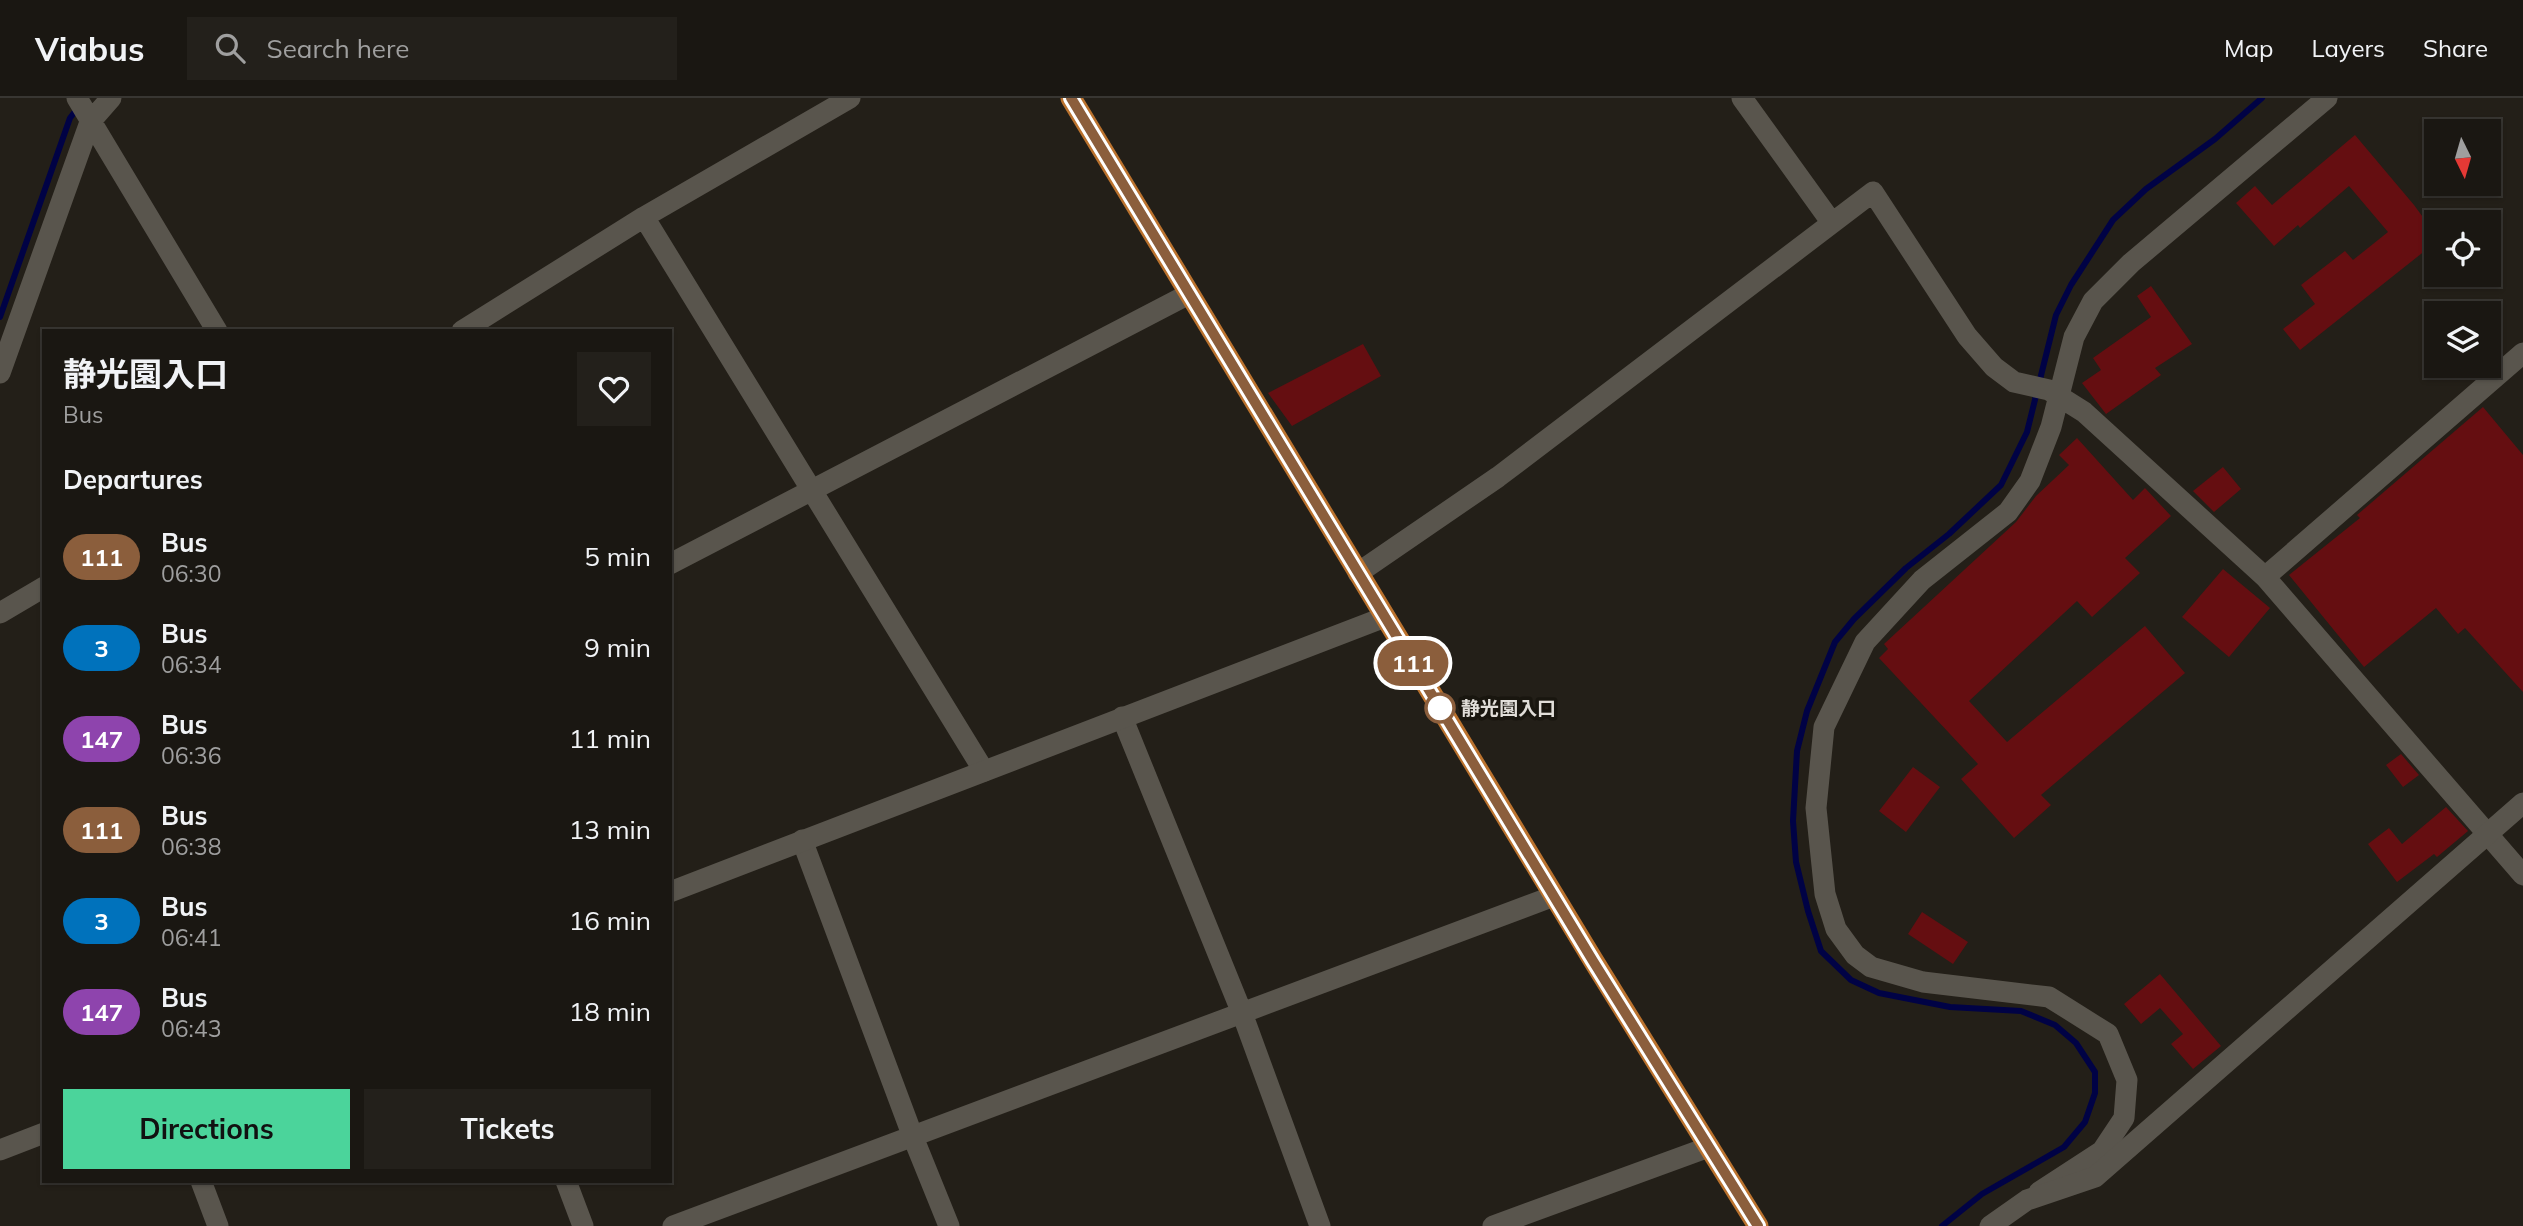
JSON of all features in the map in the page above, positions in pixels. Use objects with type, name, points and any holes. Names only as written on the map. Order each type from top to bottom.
[{"type":"highway","points":[[1071,98],[1554,896],[1758,1226]]},
{"type":"street","points":[[0,373],[84,111],[111,98]]},
{"type":"street","points":[[465,329],[644,217],[850,98]]},
{"type":"street","points":[[1742,98],[1832,223]]},
{"type":"street","points":[[1990,1226],[2102,1151],[2124,1118],[2127,1080],[2108,1034],[2049,997],[1923,982],[1871,967],[1855,955],[1836,929],[1825,894],[1816,808],[1824,726],[1865,642],[1922,580],[2008,512],[2030,481],[2054,394],[2074,338],[2093,301],[2131,263],[2327,98]]},
{"type":"street","points":[[84,111],[216,329]]},
{"type":"street","points":[[1358,573],[1498,477],[1873,192],[1967,336],[1994,367],[2014,383],[2054,394],[2084,412],[2265,577],[2523,875]]},
{"type":"street","points":[[644,217],[984,771]]},
{"type":"street","points":[[672,564],[1189,293]]},
{"type":"street","points":[[2265,577],[2523,353]]},
{"type":"street","points":[[0,613],[42,588]]},
{"type":"street","points":[[672,891],[1385,617]]},
{"type":"street","points":[[1122,718],[1242,1013],[1320,1226]]},
{"type":"street","points":[[2027,1200],[2095,1177],[2523,803]]},
{"type":"street","points":[[802,840],[949,1226]]},
{"type":"street","points":[[673,1226],[1554,896]]},
{"type":"street","points":[[0,1150],[42,1134]]},
{"type":"street","points":[[1493,1226],[1709,1146]]},
{"type":"street","points":[[202,1183],[218,1226]]},
{"type":"street","points":[[567,1183],[583,1226]]},
{"type":"building","points":[[2355,135],[2424,219],[2424,252],[2300,350],[2283,329],[2315,304],[2301,285],[2345,251],[2353,260],[2388,232],[2349,186],[2300,228],[2298,225],[2274,246],[2236,203],[2255,186],[2272,205]]},
{"type":"building","points":[[2151,286],[2192,344],[2155,368],[2161,375],[2106,414],[2082,383],[2101,370],[2093,358],[2151,317],[2137,296]]},
{"type":"building","points":[[1363,344],[1381,376],[1292,426],[1268,393]]},
{"type":"building","points":[[2483,407],[2523,455],[2523,692],[2465,628],[2458,634],[2436,608],[2364,667],[2289,575],[2360,518],[2357,515]]},
{"type":"building","points":[[2077,438],[2133,500],[2145,488],[2171,516],[2125,558],[2140,573],[2092,617],[2077,601],[1969,701],[2007,742],[2145,626],[2185,673],[2041,795],[2051,805],[2014,838],[1961,779],[1978,764],[1879,658],[1888,649],[1884,644],[2016,522],[2036,496],[2069,465],[2059,455]]},
{"type":"building","points":[[2223,467],[2241,489],[2214,512],[2193,491]]},
{"type":"building","points":[[2223,569],[2270,608],[2229,657],[2182,617]]},
{"type":"building","points":[[2401,754],[2419,775],[2403,787],[2386,765]]},
{"type":"building","points":[[1913,767],[1940,787],[1906,832],[1879,811]]},
{"type":"building","points":[[2446,807],[2468,831],[2437,857],[2434,854],[2397,882],[2368,844],[2389,828],[2402,844]]},
{"type":"building","points":[[1922,912],[1968,942],[1953,964],[1908,934]]},
{"type":"building","points":[[2160,974],[2221,1046],[2193,1069],[2171,1044],[2183,1034],[2160,1008],[2141,1024],[2124,1004]]},
{"type":"waterway","points":[[1942,1226],[1982,1194],[2064,1147],[2085,1122],[2095,1093],[2095,1072],[2076,1043],[2055,1025],[2021,1011],[1950,1007],[1879,993],[1851,980],[1821,951],[1796,862],[1793,821],[1797,751],[1807,711],[1835,642],[1854,619],[1906,568],[1949,534],[2001,485],[2027,432],[2056,315],[2071,285],[2113,220],[2146,189],[2215,139],[2262,98]]},
{"type":"waterway","points":[[0,317],[70,118],[77,109]]},
{"type":"bus line","name":"111","points":[[1071,98],[1593,961],[1758,1226]]},
{"type":"place","name":"静光園入口","points":[[1440,708]]}]
